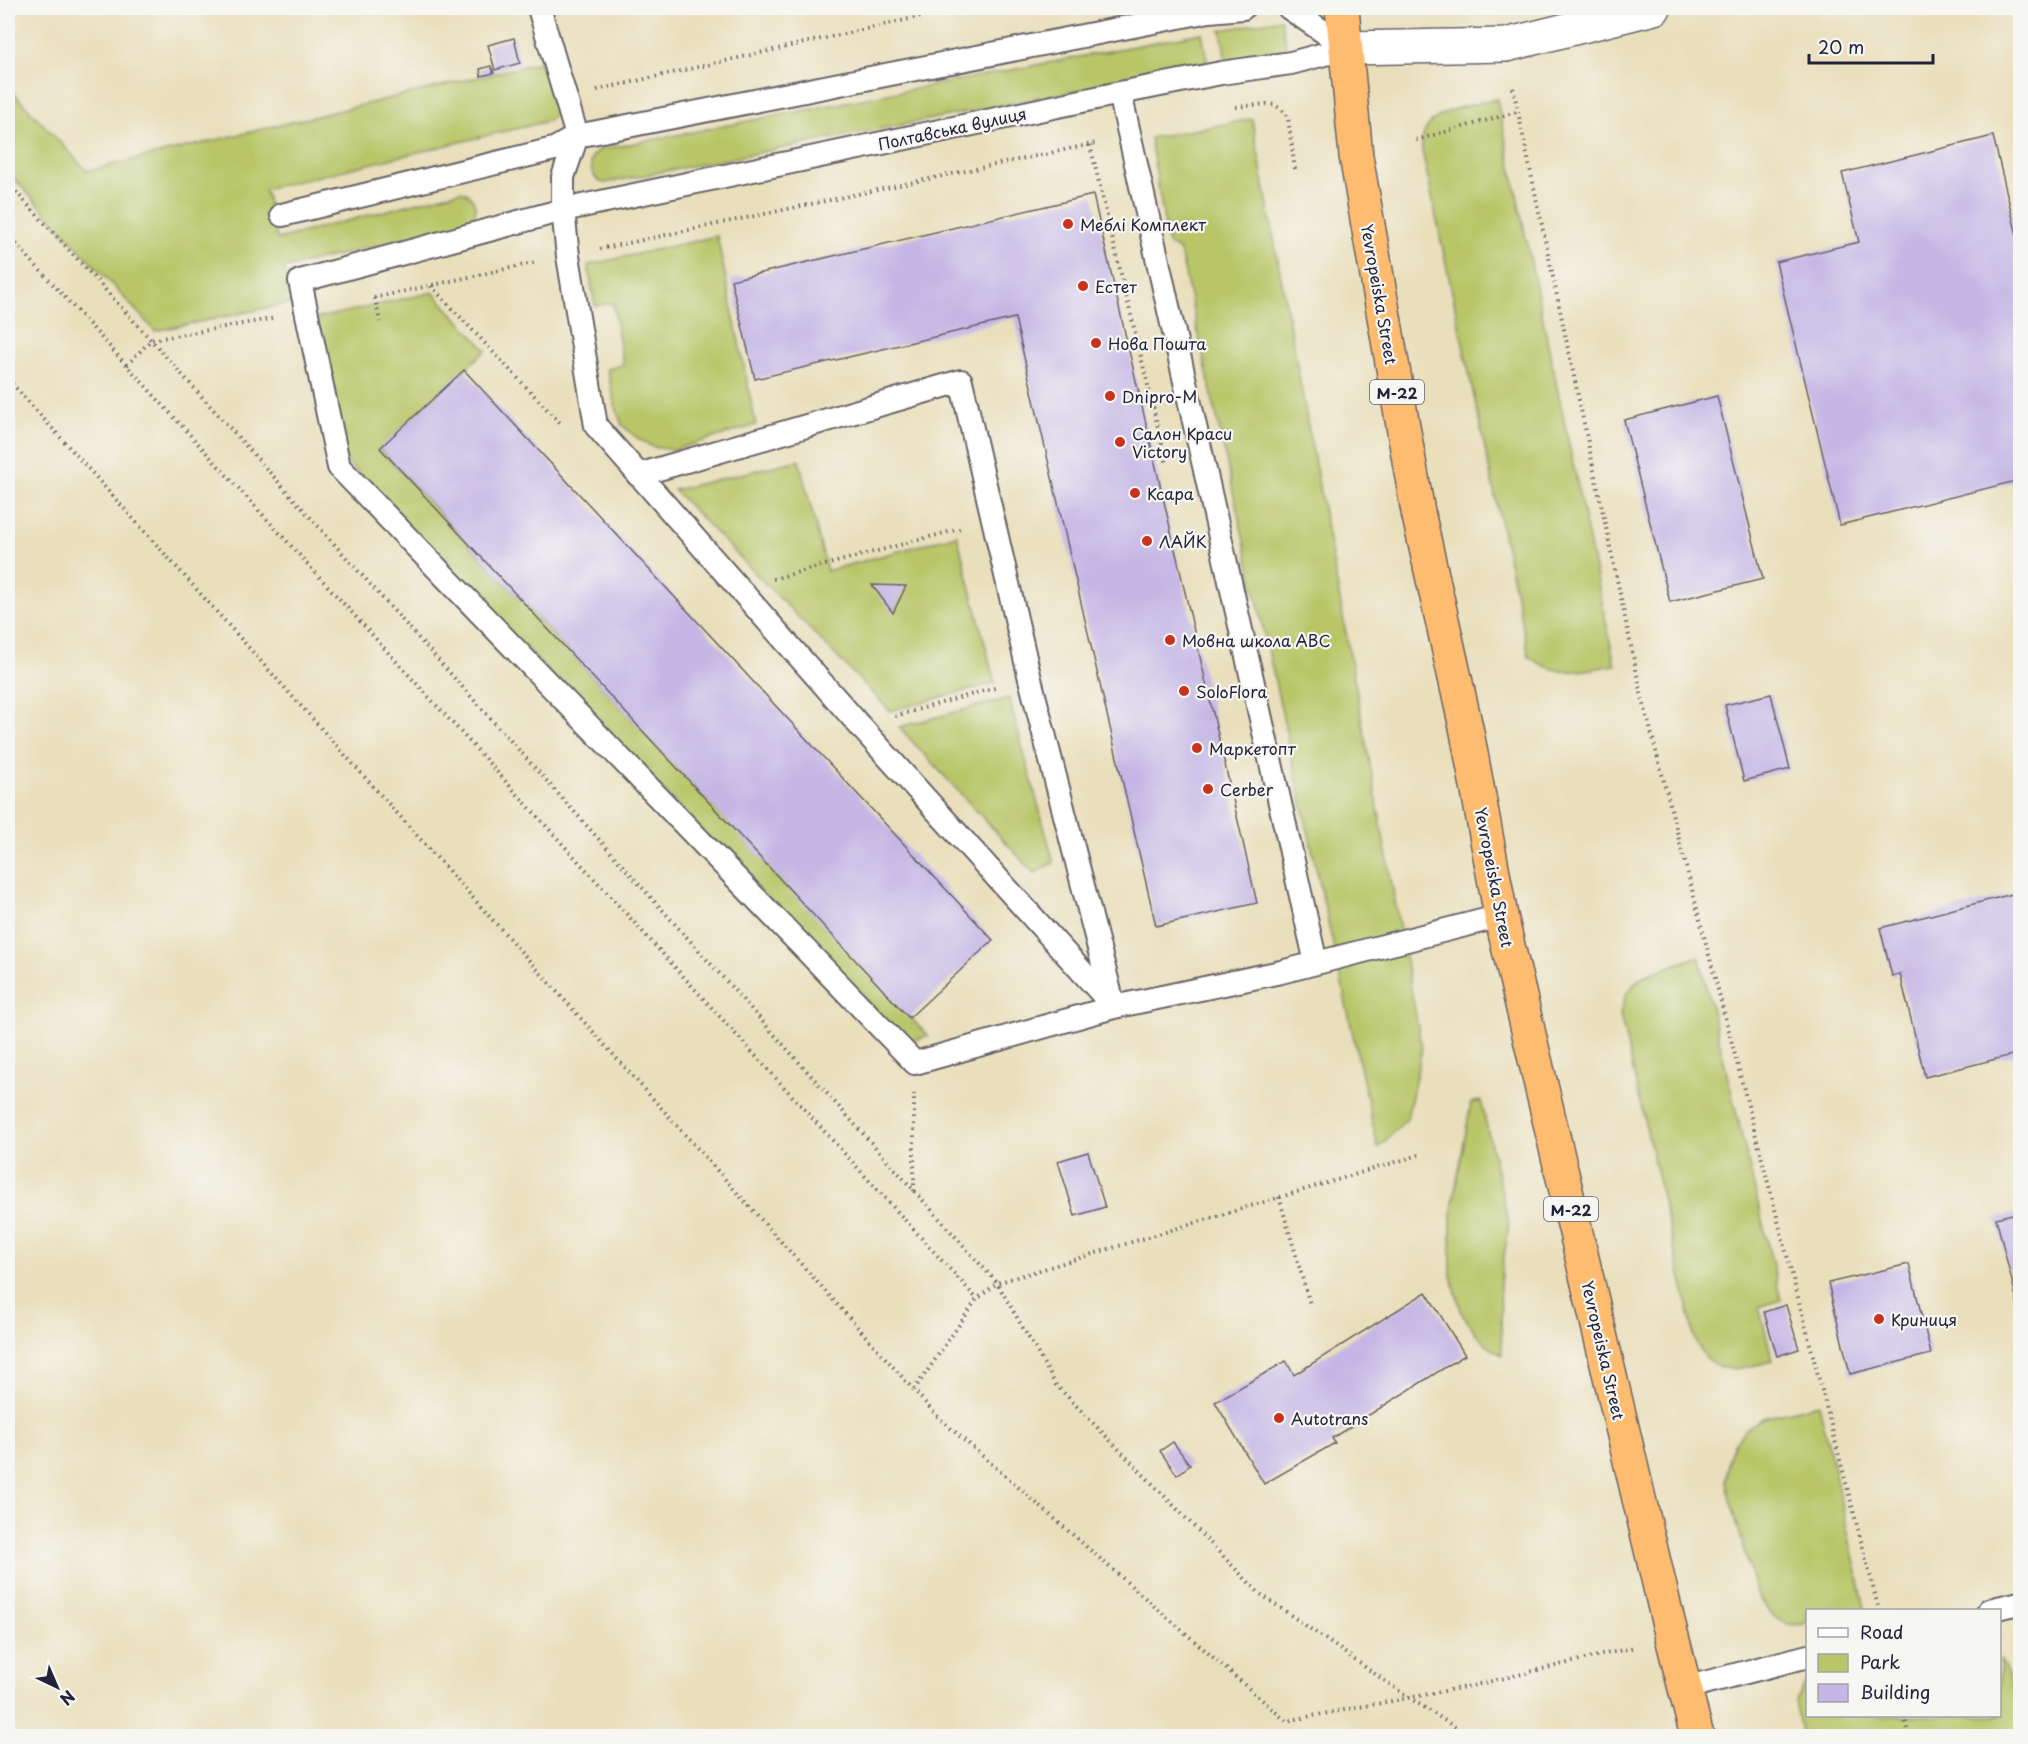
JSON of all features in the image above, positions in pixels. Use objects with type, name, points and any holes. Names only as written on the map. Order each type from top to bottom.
[{"type":"highway","name":"Yevropeiska Street","points":[[1342,8],[1356,156],[1418,512],[1467,732],[1501,916],[1697,1737]]},
{"type":"street","points":[[1347,48],[1506,45],[1654,8]]},
{"type":"lane","points":[[539,8],[578,136],[563,177],[563,210],[568,256],[596,426],[860,726],[1114,1007]]},
{"type":"lane","points":[[282,215],[554,149],[578,136],[1209,11],[1243,8]]},
{"type":"lane","points":[[1289,8],[1347,48]]},
{"type":"lane","name":"Полтавська вулиця","points":[[915,1063],[339,467],[300,281],[563,210],[1120,93],[1221,73],[1291,63],[1347,48]]},
{"type":"lane","points":[[1120,93],[1317,963]]},
{"type":"lane","points":[[638,475],[961,381],[1030,678],[1114,1007]]},
{"type":"lane","points":[[915,1063],[1114,1007],[1317,963],[1501,916]]},
{"type":"lane","points":[[1997,1609],[2020,1603]]},
{"type":"lane","points":[[1685,1688],[1806,1657]]},
{"type":"path","points":[[565,98],[958,8]]},
{"type":"path","points":[[1513,88],[1641,693],[1878,1609]]},
{"type":"path","points":[[1228,108],[1267,104],[1275,105],[1282,110],[1288,117],[1295,170]]},
{"type":"path","points":[[1416,140],[1517,112]]},
{"type":"path","points":[[568,256],[1090,145],[1129,134]]},
{"type":"path","points":[[8,183],[997,1283],[1056,1385],[1259,1593],[1469,1737]]},
{"type":"path","points":[[8,235],[977,1299]]},
{"type":"path","points":[[375,298],[380,322]]},
{"type":"path","points":[[8,379],[948,1426],[1286,1721],[1472,1686],[1672,1638]]},
{"type":"path","points":[[739,588],[992,519]]},
{"type":"path","points":[[860,726],[1030,678]]},
{"type":"path","points":[[914,1191],[915,1063]]},
{"type":"path","points":[[914,1390],[977,1299],[997,1283],[1419,1155]]},
{"type":"path","points":[[1279,1197],[1310,1304]]},
{"type":"path","points":[[1904,1717],[1909,1737]]},
{"type":"green space","points":[[1281,19],[1287,52],[1226,62],[1221,30]]},
{"type":"green space","points":[[1202,33],[1208,65],[605,183],[597,180],[592,170],[591,158],[599,150]]},
{"type":"green space","points":[[541,62],[554,107],[554,116],[548,121],[265,189],[277,239],[461,191],[470,195],[475,207],[474,217],[467,224],[284,268],[292,303],[155,331],[8,172],[8,87],[87,171]]},
{"type":"green space","points":[[1497,99],[1615,665],[1571,672],[1551,669],[1529,657],[1423,155],[1422,140],[1426,128],[1434,120],[1457,108]]},
{"type":"green space","points":[[1252,119],[1422,1049],[1407,1119],[1378,1148],[1180,251],[1168,244],[1150,138]]},
{"type":"green space","points":[[717,236],[756,425],[673,450],[653,447],[637,438],[622,425],[607,369],[623,365],[613,303],[595,306],[588,265]]},
{"type":"green space","points":[[433,292],[486,350],[380,449],[928,1036],[906,1043],[346,461],[314,319]]},
{"type":"green space","points":[[799,460],[827,571],[957,535],[995,683],[890,711],[674,490]]},
{"type":"green space","points":[[1009,698],[1054,863],[1034,873],[899,727]]},
{"type":"green space","points":[[1699,956],[1781,1300],[1759,1307],[1773,1361],[1749,1367],[1719,1366],[1702,1353],[1695,1340],[1620,1014],[1626,994],[1641,977]]},
{"type":"green space","points":[[1481,1101],[1509,1224],[1500,1283],[1502,1355],[1482,1341],[1462,1314],[1451,1276],[1451,1214],[1471,1103]]},
{"type":"green space","points":[[1819,1404],[1865,1608],[1806,1609],[1806,1623],[1789,1624],[1782,1622],[1769,1612],[1755,1590],[1726,1483],[1728,1462],[1734,1444],[1745,1429],[1763,1418]]},
{"type":"green space","points":[[2001,1661],[2015,1696],[2020,1736],[1802,1736],[1795,1701],[1806,1682],[1806,1717],[2001,1717]]},
{"type":"building","points":[[514,38],[520,63],[495,70],[488,45]]},
{"type":"building","points":[[491,66],[494,73],[481,76],[480,69]]},
{"type":"building","points":[[1993,136],[2020,248],[2020,480],[1840,525],[1776,262],[1859,242],[1842,173]]},
{"type":"building","points":[[1093,195],[1257,903],[1156,926],[1015,318],[755,379],[731,280]]},
{"type":"building","points":[[464,370],[993,940],[909,1018],[380,448]]},
{"type":"building","points":[[1717,396],[1763,579],[1670,602],[1624,420]]},
{"type":"building","points":[[872,585],[906,586],[893,613]]},
{"type":"building","points":[[1771,694],[1790,769],[1744,781],[1725,705]]},
{"type":"building","points":[[2020,892],[2020,1053],[1925,1077],[1900,974],[1892,976],[1880,928]]},
{"type":"building","points":[[1088,1152],[1105,1207],[1075,1216],[1058,1161]]},
{"type":"building","points":[[2020,1212],[2020,1313],[1996,1218]]},
{"type":"building","name":"Криниця","points":[[1909,1264],[1931,1354],[1850,1374],[1828,1283]]},
{"type":"building","points":[[1426,1292],[1465,1355],[1332,1438],[1335,1443],[1264,1484],[1215,1402],[1286,1361],[1294,1375]]},
{"type":"building","points":[[1786,1305],[1799,1349],[1777,1356],[1764,1312]]},
{"type":"building","points":[[1173,1442],[1190,1465],[1177,1475],[1160,1451]]},
{"type":"place","name":"Меблі Комплект","points":[[1068,224]]},
{"type":"place","name":"Естет","points":[[1083,286]]},
{"type":"place","name":"Нова Пошта","points":[[1096,343]]},
{"type":"place","name":"Dnipro-M","points":[[1110,396]]},
{"type":"place","name":"Салон Краси Victory","points":[[1120,442]]},
{"type":"place","name":"Ксара","points":[[1135,493]]},
{"type":"place","name":"ЛАЙК","points":[[1147,541]]},
{"type":"place","name":"Мовна школа ABC","points":[[1170,640]]},
{"type":"place","name":"SoloFlora","points":[[1184,691]]},
{"type":"place","name":"Маркетопт","points":[[1197,748]]},
{"type":"place","name":"Cerber","points":[[1208,789]]},
{"type":"place","name":"Криниця","points":[[1879,1319]]},
{"type":"place","name":"Autotrans","points":[[1279,1418]]}]
